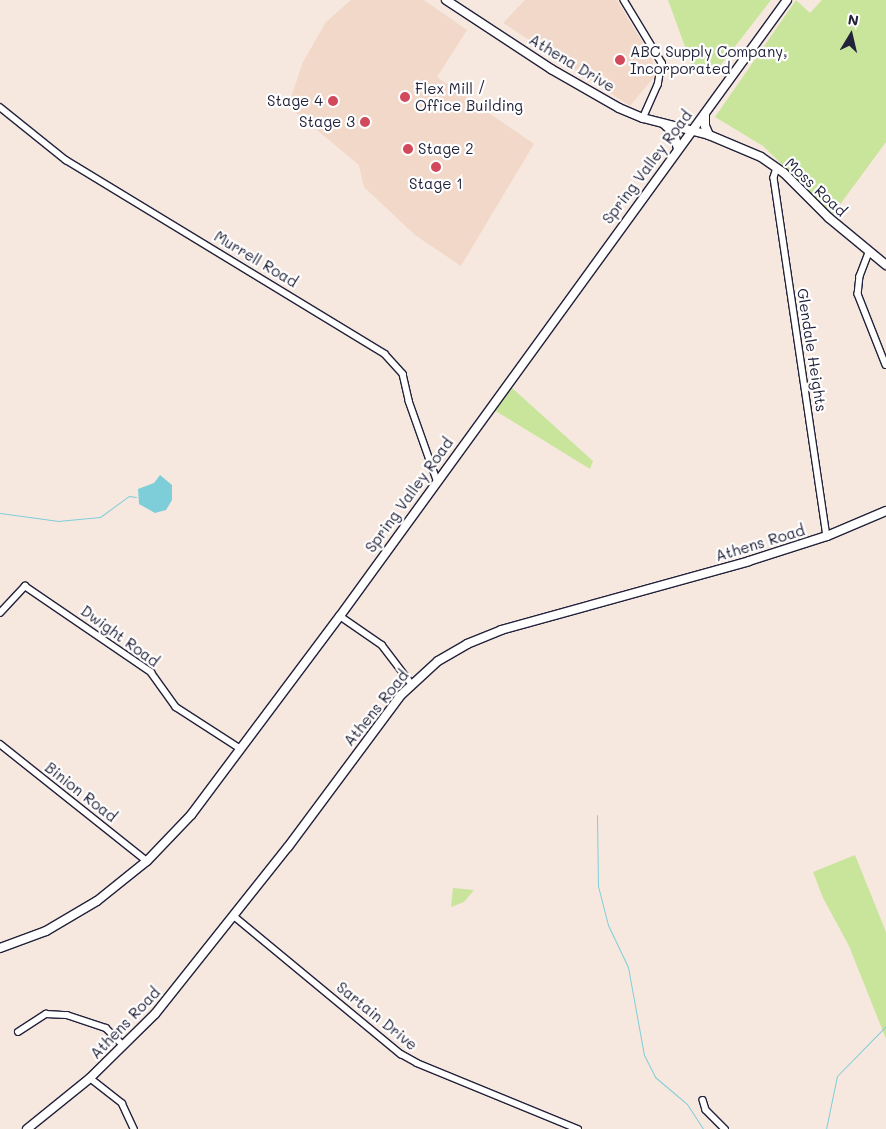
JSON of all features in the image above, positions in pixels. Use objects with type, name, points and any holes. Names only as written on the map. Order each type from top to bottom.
[{"type":"street","name":"Athena Drive","points":[[446,0],[575,83],[643,118],[692,131]]},
{"type":"street","points":[[624,0],[662,63],[658,85],[643,118]]},
{"type":"street","name":"Spring Valley Road","points":[[0,948],[46,931],[97,901],[147,861],[190,815],[340,616],[787,0]]},
{"type":"street","name":"Murrell Road","points":[[0,107],[66,160],[385,354],[403,374],[409,401],[420,425],[437,480]]},
{"type":"street","points":[[705,112],[704,126],[709,135]]},
{"type":"street","points":[[663,123],[674,133],[678,149]]},
{"type":"street","name":"Moss Road","points":[[692,131],[709,135],[761,157],[777,168],[869,253],[886,265]]},
{"type":"street","name":"Glendale Heights","points":[[777,168],[774,178],[827,536]]},
{"type":"street","points":[[869,253],[860,276],[858,294],[886,365]]},
{"type":"street","name":"Athens Road","points":[[27,1129],[90,1078],[124,1046],[234,916],[411,683],[438,661],[485,636],[750,561],[827,536],[886,511]]},
{"type":"street","name":"Dwight Road","points":[[0,612],[26,586],[151,672],[176,706],[241,749]]},
{"type":"street","points":[[340,616],[382,645],[411,683]]},
{"type":"street","name":"Binion Road","points":[[0,744],[147,861]]},
{"type":"street","name":"Sartain Drive","points":[[234,916],[401,1054],[418,1063],[578,1129]]},
{"type":"street","points":[[18,1032],[46,1014],[67,1015],[106,1028],[124,1046]]},
{"type":"street","points":[[90,1078],[122,1103],[134,1129]]},
{"type":"street","points":[[703,1100],[706,1110],[725,1129]]},
{"type":"shaded area","points":[[351,0],[424,0],[467,30],[437,77],[534,144],[461,266],[415,235],[364,187],[359,165],[288,106],[303,62],[326,22]]},
{"type":"shaded area","points":[[525,0],[617,0],[652,58],[655,76],[630,106],[503,23]]},
{"type":"green space","points":[[668,0],[771,0],[713,75],[692,66]]},
{"type":"green space","points":[[796,0],[810,13],[822,0],[886,0],[886,142],[833,214],[763,146],[715,117]]},
{"type":"green space","points":[[511,387],[593,461],[590,469],[494,410]]},
{"type":"green space","points":[[855,855],[886,932],[886,1039],[849,946],[823,898],[813,872]]},
{"type":"green space","points":[[453,888],[474,890],[464,902],[451,907]]},
{"type":"water","points":[[160,475],[172,485],[172,500],[166,510],[155,513],[139,504],[138,489],[154,483]]},
{"type":"waterway","points":[[0,513],[58,521],[100,517],[129,496],[136,497]]},
{"type":"waterway","points":[[597,815],[598,886],[608,925],[628,967],[644,1055],[655,1077],[687,1104],[703,1129]]},
{"type":"waterway","points":[[826,1129],[837,1076],[886,1026]]},
{"type":"place","name":"ABC Supply Company, Incorporated","points":[[620,60]]},
{"type":"place","name":"Flex Mill / Office Building","points":[[405,97]]},
{"type":"place","name":"Stage 4","points":[[333,101]]},
{"type":"place","name":"Stage 3","points":[[365,122]]},
{"type":"place","name":"Stage 2","points":[[408,149]]},
{"type":"place","name":"Stage 1","points":[[436,167]]}]
